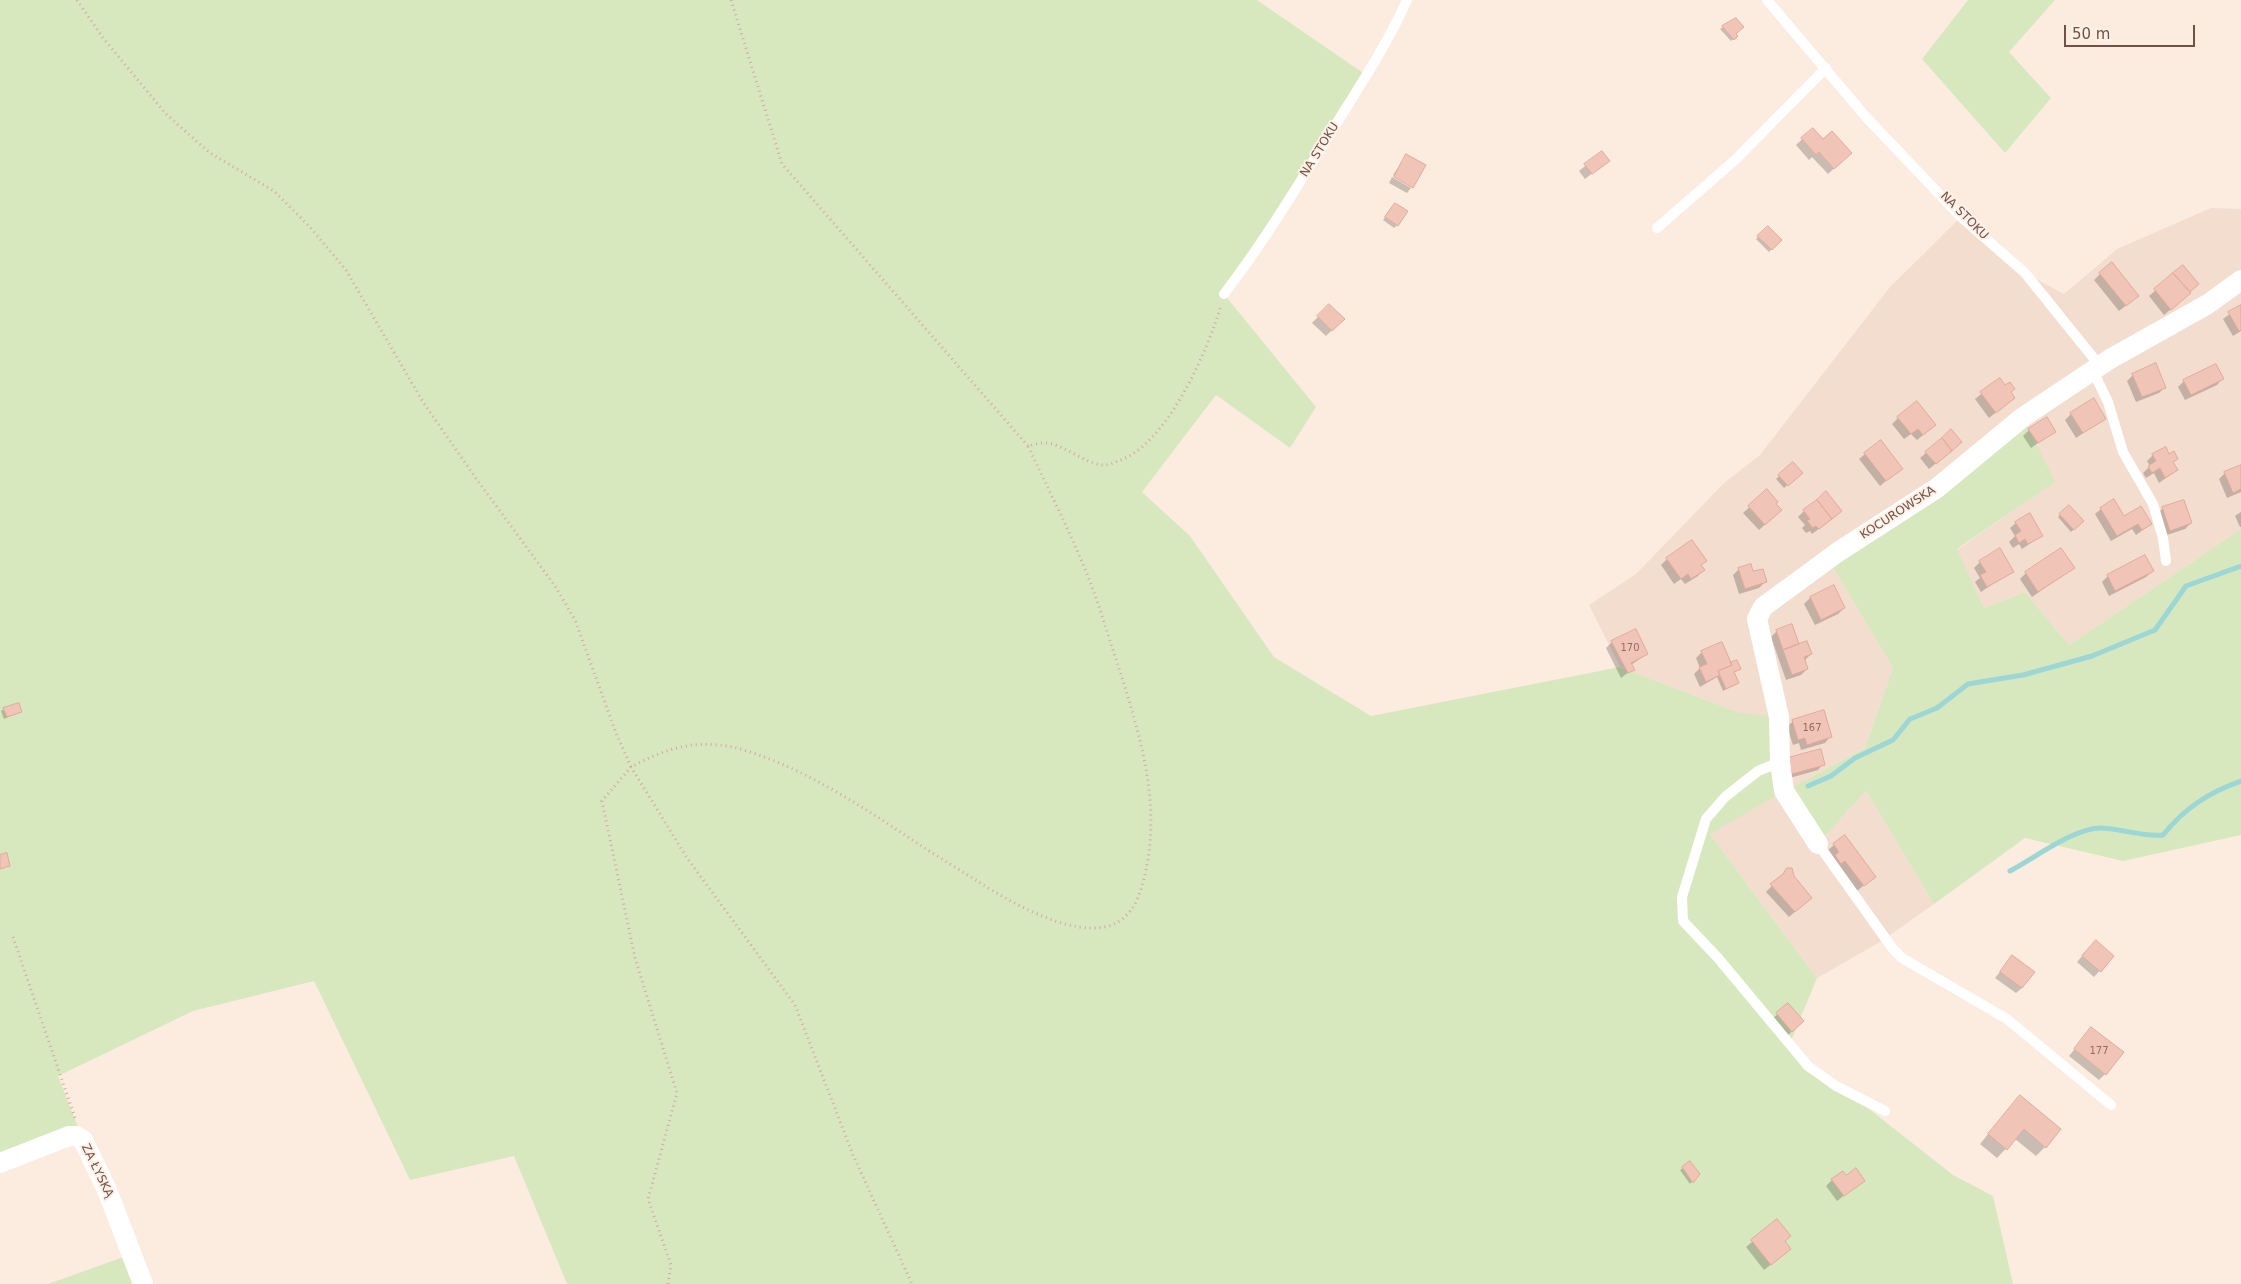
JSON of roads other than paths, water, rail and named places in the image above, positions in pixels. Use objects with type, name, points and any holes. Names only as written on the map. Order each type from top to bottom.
[{"type":"street","name":"KOCUROWSKA","points":[[1818,844],[1784,791],[1780,762],[1780,717],[1758,619],[1763,607],[1838,552],[1937,488],[2023,417],[2097,368],[2208,304],[2241,280]]},
{"type":"street","name":"ZA ŁYSKĄ","points":[[0,1163],[68,1136],[76,1136],[83,1140],[107,1190],[143,1284]]},
{"type":"lane","name":"NA STOKU","points":[[1224,294],[1253,256],[1284,208],[1366,75],[1407,0]]},
{"type":"lane","name":"NA STOKU","points":[[1767,0],[1866,117],[1961,217],[2025,273],[2097,368],[2124,452],[2153,504],[2163,538],[2166,561]]},
{"type":"lane","points":[[1657,228],[1735,160],[1826,68]]},
{"type":"lane","points":[[1780,762],[1758,771],[1725,798],[1706,819],[1682,897],[1683,921],[1718,958],[1808,1066],[1836,1086],[1886,1111]]},
{"type":"lane","points":[[1818,844],[1893,949],[1902,958],[2007,1019],[2110,1105]]},
{"type":"waterway","points":[[1808,786],[1831,776],[1855,758],[1893,740],[1910,719],[1937,708],[1968,684],[2023,675],[2092,656],[2155,630],[2186,586],[2241,566]]},
{"type":"waterway","points":[[2010,871],[2055,844],[2091,829],[2102,828],[2148,835],[2163,835],[2171,825],[2198,802],[2218,790],[2241,781]]}]
